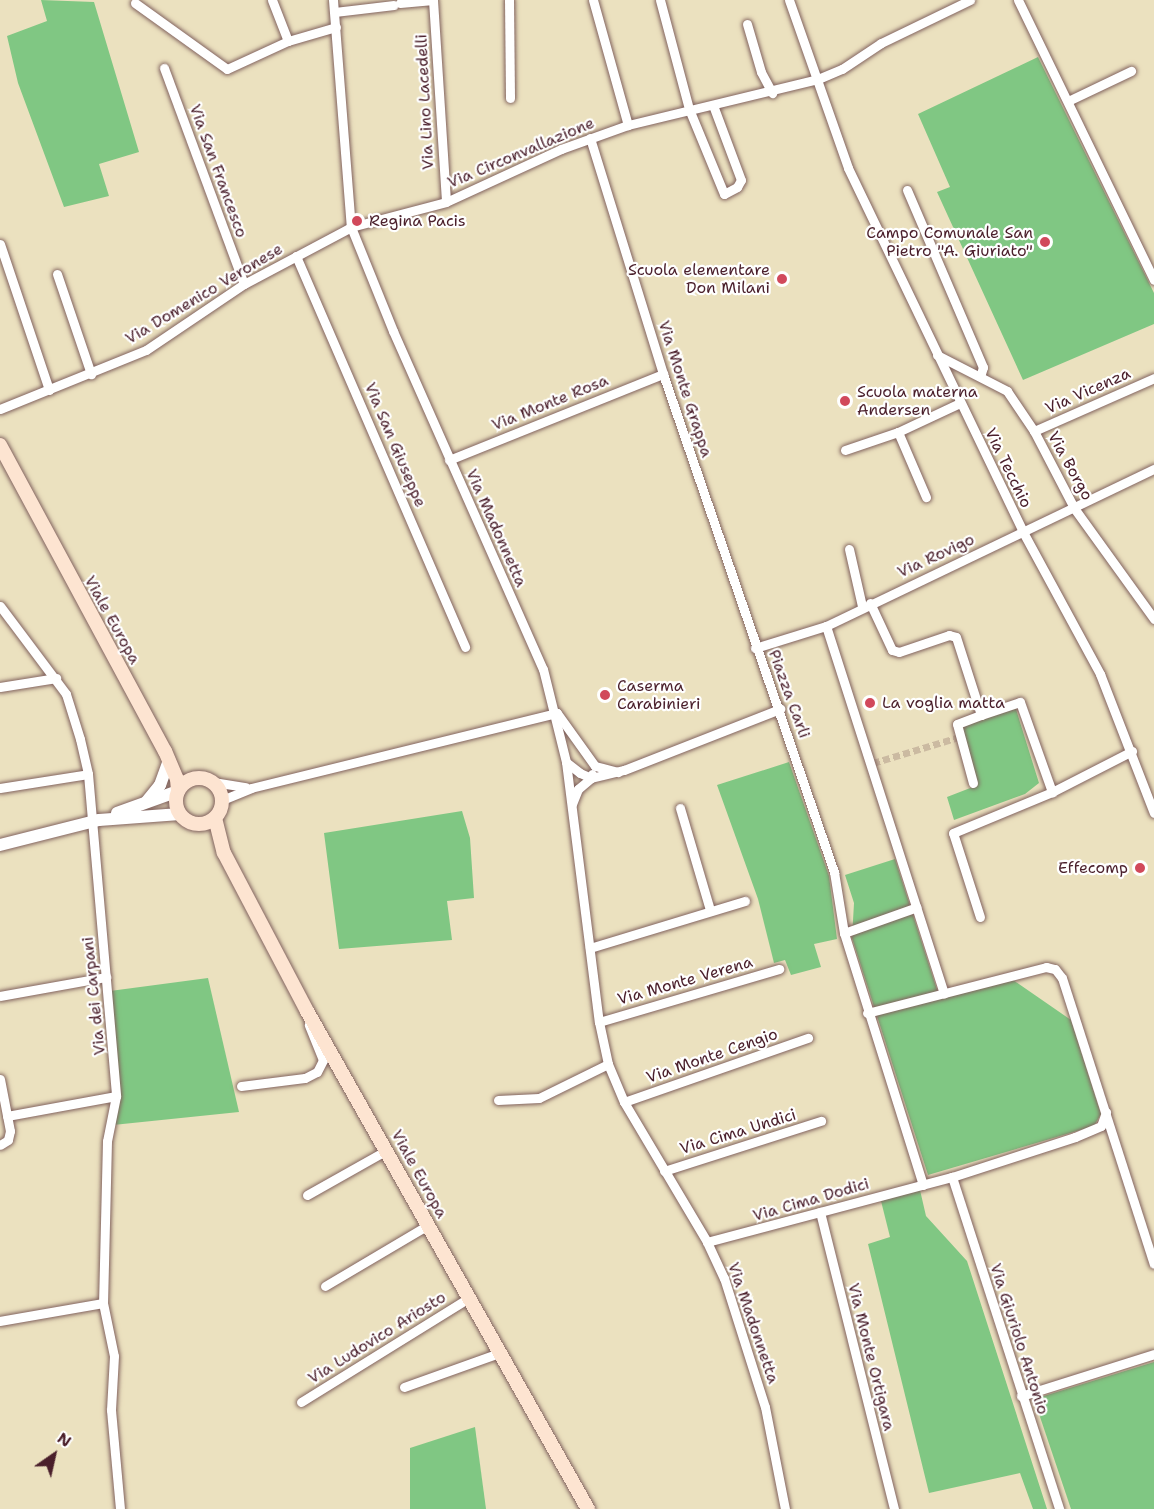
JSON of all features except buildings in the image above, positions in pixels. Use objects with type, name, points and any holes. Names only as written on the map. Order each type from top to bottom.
[{"type":"main road","points":[[0,446],[30,506]]},
{"type":"main road","points":[[0,460],[30,506]]},
{"type":"main road","name":"Viale Europa","points":[[30,506],[167,756],[177,778],[178,791]]},
{"type":"main road","name":"Viale Europa","points":[[167,756],[180,766],[207,780]]},
{"type":"main road","points":[[187,780],[207,780],[222,800],[215,818],[193,823],[180,814],[176,803],[178,791],[187,780]]},
{"type":"main road","name":"Viale Europa","points":[[215,818],[224,853],[307,1011],[588,1509]]},
{"type":"main road","name":"Viale Europa","points":[[193,823],[224,853]]},
{"type":"street","points":[[272,0],[288,41]]},
{"type":"street","name":"Via Madonnetta","points":[[333,0],[351,227],[449,460],[543,669],[557,713],[566,762],[599,1022],[608,1065],[624,1102],[707,1242],[749,1352],[785,1509]]},
{"type":"street","name":"Via Lino Lacedelli","points":[[335,12],[433,0],[446,202]]},
{"type":"street","points":[[509,0],[510,98]]},
{"type":"street","points":[[593,0],[628,125]]},
{"type":"street","points":[[660,0],[689,109],[724,194],[738,187],[741,180],[713,105]]},
{"type":"street","name":"Via Tecchio","points":[[789,0],[812,74],[818,79],[848,168],[1023,532],[1100,674],[1154,813]]},
{"type":"street","name":"Via Circonvallazione","points":[[365,226],[446,202],[590,138],[628,125],[689,109],[772,93],[818,79],[970,0]]},
{"type":"street","points":[[1018,0],[1154,280]]},
{"type":"street","points":[[135,3],[227,69],[288,41],[336,27]]},
{"type":"street","points":[[747,24],[761,72],[772,93]]},
{"type":"street","name":"Via San Francesco","points":[[164,68],[244,284]]},
{"type":"street","points":[[1068,101],[1131,71]]},
{"type":"street","name":"Via Monte Grappa","points":[[590,138],[663,374],[755,648]]},
{"type":"street","points":[[907,190],[983,367],[980,377]]},
{"type":"street","name":"Via Domenico Veronese","points":[[2,411],[146,350],[244,284],[351,227],[365,226]]},
{"type":"street","points":[[0,244],[49,390]]},
{"type":"street","name":"Via San Giuseppe","points":[[296,256],[465,647]]},
{"type":"street","points":[[57,274],[91,374]]},
{"type":"street","name":"Via Borgo","points":[[937,356],[1007,391],[1034,431],[1074,508],[1154,619]]},
{"type":"street","name":"Via Monte Rosa","points":[[449,460],[663,374]]},
{"type":"street","name":"Via Vicenza","points":[[1034,431],[1154,378]]},
{"type":"street","points":[[844,450],[898,432],[960,403]]},
{"type":"street","points":[[898,432],[926,496]]},
{"type":"street","name":"Via Rovigo","points":[[826,626],[1154,469]]},
{"type":"street","points":[[849,549],[866,605],[892,650],[899,652],[949,635],[956,637],[981,715]]},
{"type":"street","name":"Via dei Carpani","points":[[0,606],[56,678],[74,715],[96,821],[116,1096],[107,1141],[103,1304],[114,1356],[111,1410],[120,1509]]},
{"type":"street","points":[[826,626],[944,993]]},
{"type":"street","name":"Piazza Carli","points":[[826,626],[755,648],[780,709],[834,872],[844,933],[867,1013],[923,1185]]},
{"type":"street","points":[[0,687],[56,678]]},
{"type":"street","points":[[973,783],[957,724],[1020,702],[1052,792]]},
{"type":"street","points":[[571,805],[578,789],[591,778],[618,772],[780,709]]},
{"type":"street","points":[[222,800],[251,788],[557,713],[595,766],[618,772]]},
{"type":"street","points":[[980,917],[953,833],[1052,792],[1132,752]]},
{"type":"street","points":[[145,803],[160,785],[167,756]]},
{"type":"street","points":[[566,762],[591,778]]},
{"type":"street","points":[[591,778],[595,766]]},
{"type":"street","points":[[0,788],[88,774]]},
{"type":"street","points":[[207,780],[251,788]]},
{"type":"street","points":[[0,845],[96,821],[178,791]]},
{"type":"street","points":[[680,808],[710,910]]},
{"type":"street","points":[[96,821],[180,814]]},
{"type":"street","points":[[590,948],[745,901]]},
{"type":"street","points":[[844,933],[916,908]]},
{"type":"street","points":[[867,1013],[1046,967],[1055,969],[1062,978],[1106,1108],[1152,1251],[1154,1264]]},
{"type":"street","name":"Via Monte Verena","points":[[599,1022],[779,969]]},
{"type":"street","points":[[0,996],[106,977]]},
{"type":"street","points":[[240,1086],[305,1078],[324,1064],[306,1018],[307,1011]]},
{"type":"street","name":"Via Monte Cengio","points":[[624,1102],[808,1038]]},
{"type":"street","points":[[498,1100],[539,1098],[608,1065]]},
{"type":"street","points":[[0,1079],[10,1137],[0,1145]]},
{"type":"street","points":[[7,1116],[116,1096]]},
{"type":"street","points":[[1093,1131],[1104,1121],[1106,1108]]},
{"type":"street","name":"Via Cima Undici","points":[[664,1171],[821,1121]]},
{"type":"street","points":[[1093,1131],[1108,1133],[1116,1140]]},
{"type":"street","name":"Via Cima Dodici","points":[[707,1242],[952,1177],[1093,1131]]},
{"type":"street","points":[[308,1195],[387,1150]]},
{"type":"street","name":"Via Giuriolo Antonio","points":[[952,1177],[1059,1509]]},
{"type":"street","name":"Via Monte Ortigara","points":[[820,1212],[894,1509]]},
{"type":"street","points":[[325,1286],[428,1225]]},
{"type":"street","name":"Via Ludovico Ariosto","points":[[301,1402],[469,1298]]},
{"type":"street","points":[[0,1321],[103,1304]]},
{"type":"street","points":[[404,1387],[499,1353]]},
{"type":"street","points":[[1021,1396],[1154,1353]]},
{"type":"green space","points":[[41,0],[94,2],[139,152],[99,164],[109,196],[64,207],[18,83],[7,36],[47,21]]},
{"type":"green space","name":"Campo Comunale San Pietro \"A. Giuriato\"","points":[[1038,57],[1154,293],[1154,324],[1023,380],[937,192],[950,187],[918,114]]},
{"type":"green space","points":[[1015,706],[1039,783],[1025,794],[954,820],[947,797],[978,785],[961,728],[963,724]]},
{"type":"green space","points":[[789,762],[829,876],[837,939],[814,944],[821,967],[791,975],[785,960],[774,963],[758,899],[717,785]]},
{"type":"green space","points":[[462,811],[470,838],[474,898],[447,901],[452,940],[339,949],[324,833]]},
{"type":"green space","points":[[895,859],[940,999],[1013,980],[1071,1020],[1101,1114],[1094,1126],[928,1175],[852,938],[854,903],[845,875]]},
{"type":"green space","points":[[208,978],[239,1112],[113,1125],[110,991]]},
{"type":"green space","points":[[920,1190],[926,1216],[967,1261],[1047,1509],[1033,1509],[1020,1473],[929,1493],[868,1244],[890,1237],[881,1201]]},
{"type":"green space","points":[[1154,1362],[1154,1509],[1071,1509],[1034,1399]]},
{"type":"green space","points":[[475,1427],[486,1509],[410,1509],[410,1448]]},
{"type":"tunnel","points":[[873,763],[959,737]]},
{"type":"place","name":"Regina Pacis","points":[[357,221]]},
{"type":"place","name":"Campo Comunale San Pietro \"A. Giuriato\"","points":[[1045,242]]},
{"type":"place","name":"Scuola elementare Don Milani","points":[[782,279]]},
{"type":"place","name":"Scuola materna Andersen","points":[[845,401]]},
{"type":"place","name":"Caserma Carabinieri","points":[[605,695]]},
{"type":"place","name":"La voglia matta","points":[[870,703]]},
{"type":"place","name":"Effecomp","points":[[1140,868]]}]
